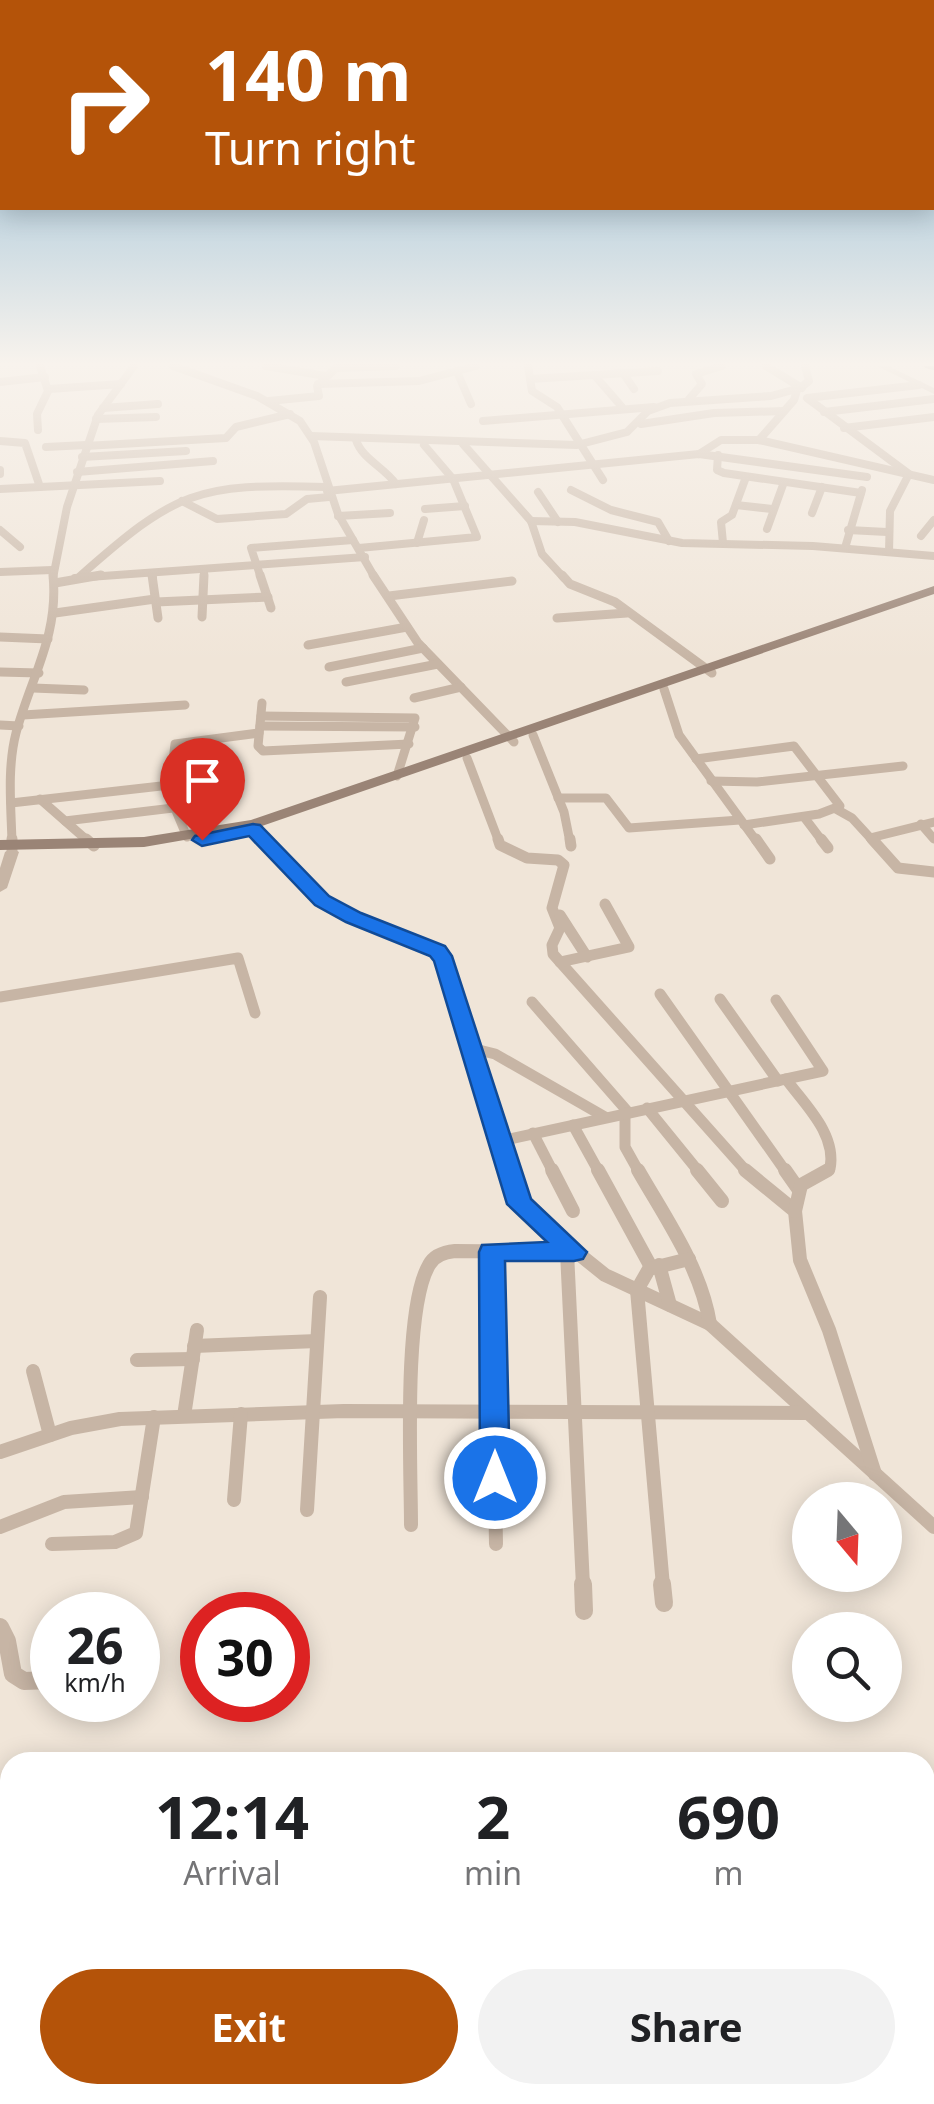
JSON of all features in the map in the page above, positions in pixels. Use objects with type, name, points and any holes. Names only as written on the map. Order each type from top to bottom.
[{"type":"main road","points":[[6,849],[187,837],[254,824],[512,740],[934,593]]},
{"type":"main road","points":[[6,849],[146,849],[253,830],[708,671]]},
{"type":"street","points":[[32,464],[40,487]]},
{"type":"street","points":[[0,888],[11,803],[5,776],[55,613],[52,570],[80,464]]},
{"type":"street","points":[[78,472],[166,464]]},
{"type":"street","points":[[319,464],[338,516],[408,627],[423,648],[512,740]]},
{"type":"street","points":[[379,464],[396,484]]},
{"type":"street","points":[[271,608],[250,550],[254,546],[417,544],[476,538],[453,478],[441,464]]},
{"type":"street","points":[[484,464],[531,521],[540,550],[570,584],[611,600],[708,671]]},
{"type":"street","points":[[79,577],[143,522],[208,490],[243,486],[327,492],[590,464]]},
{"type":"street","points":[[592,464],[603,480]]},
{"type":"street","points":[[718,464],[718,472],[862,493]]},
{"type":"street","points":[[776,464],[868,477]]},
{"type":"street","points":[[862,464],[934,480]]},
{"type":"street","points":[[895,464],[909,474]]},
{"type":"street","points":[[846,548],[848,530],[874,468]]},
{"type":"street","points":[[920,477],[933,469]]},
{"type":"street","points":[[888,552],[886,532],[895,498],[909,474]]},
{"type":"street","points":[[722,543],[721,522],[732,515],[746,476]]},
{"type":"street","points":[[0,490],[160,481]]},
{"type":"street","points":[[767,529],[784,482]]},
{"type":"street","points":[[812,514],[822,487]]},
{"type":"street","points":[[571,490],[622,514],[649,516],[666,529],[668,541]]},
{"type":"street","points":[[182,501],[217,519],[286,514],[308,498],[327,492]]},
{"type":"street","points":[[538,492],[558,522]]},
{"type":"street","points":[[736,505],[772,509]]},
{"type":"street","points":[[425,509],[465,506]]},
{"type":"street","points":[[338,516],[390,513]]},
{"type":"street","points":[[417,544],[424,520]]},
{"type":"street","points":[[921,536],[934,520]]},
{"type":"street","points":[[531,521],[668,541],[846,548],[934,556]]},
{"type":"street","points":[[0,530],[20,547]]},
{"type":"street","points":[[848,530],[886,532]]},
{"type":"street","points":[[55,582],[79,577],[366,558]]},
{"type":"street","points":[[0,572],[52,570]]},
{"type":"street","points":[[202,617],[204,571]]},
{"type":"street","points":[[152,574],[158,618]]},
{"type":"street","points":[[388,596],[512,581]]},
{"type":"street","points":[[55,613],[156,600],[268,597]]},
{"type":"street","points":[[557,618],[627,613]]},
{"type":"street","points":[[308,644],[408,627]]},
{"type":"street","points":[[0,636],[48,638]]},
{"type":"street","points":[[329,667],[423,648]]},
{"type":"street","points":[[346,682],[438,664]]},
{"type":"street","points":[[0,672],[39,672]]},
{"type":"street","points":[[414,698],[460,687]]},
{"type":"street","points":[[33,688],[84,690]]},
{"type":"street","points":[[664,689],[674,724],[770,859]]},
{"type":"street","points":[[262,703],[258,748],[266,751],[409,744]]},
{"type":"street","points":[[0,724],[185,705]]},
{"type":"street","points":[[187,837],[173,808],[170,785],[173,747],[178,742],[260,725],[414,727],[398,776]]},
{"type":"street","points":[[533,735],[558,798],[571,846]]},
{"type":"street","points":[[696,759],[792,745],[839,802],[836,809]]},
{"type":"street","points":[[467,758],[500,845],[528,858],[563,862],[565,871],[552,904],[560,928],[551,950],[755,1181],[795,1211]]},
{"type":"street","points":[[0,759],[12,760]]},
{"type":"street","points":[[711,781],[757,782],[903,766]]},
{"type":"street","points":[[11,803],[170,785]]},
{"type":"street","points":[[558,798],[604,797],[628,828],[742,823],[804,817],[836,809],[852,818],[898,868],[934,872]]},
{"type":"street","points":[[40,799],[94,846]]},
{"type":"street","points":[[65,820],[173,808]]},
{"type":"street","points":[[804,817],[828,848]]},
{"type":"street","points":[[870,838],[934,822]]},
{"type":"street","points":[[922,824],[934,839]]},
{"type":"street","points":[[253,830],[322,900],[440,953],[474,1049],[520,1204],[570,1252],[605,1275],[710,1324],[934,1527]]},
{"type":"street","points":[[552,904],[587,957]]},
{"type":"street","points":[[560,962],[630,945],[605,904]]},
{"type":"street","points":[[0,997],[238,958],[254,1013]]},
{"type":"street","points":[[660,994],[799,1190]]},
{"type":"street","points":[[720,999],[833,1145],[830,1169],[806,1179],[799,1190],[795,1211],[800,1260],[829,1330],[876,1478]]},
{"type":"street","points":[[500,1141],[824,1068],[776,1000]]},
{"type":"street","points":[[532,1002],[626,1112],[626,1147],[689,1259],[706,1298],[710,1324]]},
{"type":"street","points":[[474,1049],[495,1054],[605,1117]]},
{"type":"street","points":[[647,1108],[691,1168],[722,1201]]},
{"type":"street","points":[[573,1124],[655,1266],[670,1304]]},
{"type":"street","points":[[534,1133],[573,1211]]},
{"type":"street","points":[[411,1525],[418,1308],[430,1262],[445,1252],[570,1252]]},
{"type":"street","points":[[492,1252],[496,1544]]},
{"type":"street","points":[[570,1252],[572,1412],[584,1612]]},
{"type":"street","points":[[664,1602],[637,1290],[639,1278],[655,1266],[689,1259]]},
{"type":"street","points":[[308,1510],[320,1297]]},
{"type":"street","points":[[184,1416],[197,1330]]},
{"type":"street","points":[[137,1360],[318,1341]]},
{"type":"street","points":[[33,1371],[50,1436]]},
{"type":"street","points":[[0,1452],[94,1422],[154,1417],[313,1412],[806,1414]]},
{"type":"street","points":[[234,1500],[242,1414]]},
{"type":"street","points":[[52,1544],[115,1542],[132,1537],[138,1527],[154,1417]]},
{"type":"street","points":[[0,1528],[64,1502],[142,1497]]},
{"type":"street","points":[[0,1627],[7,1641],[13,1674],[30,1681]]},
{"type":"route","points":[[202,840],[253,830],[322,900],[381,930],[437,951],[445,960],[520,1204],[574,1252],[492,1252],[495,1478]]}]
